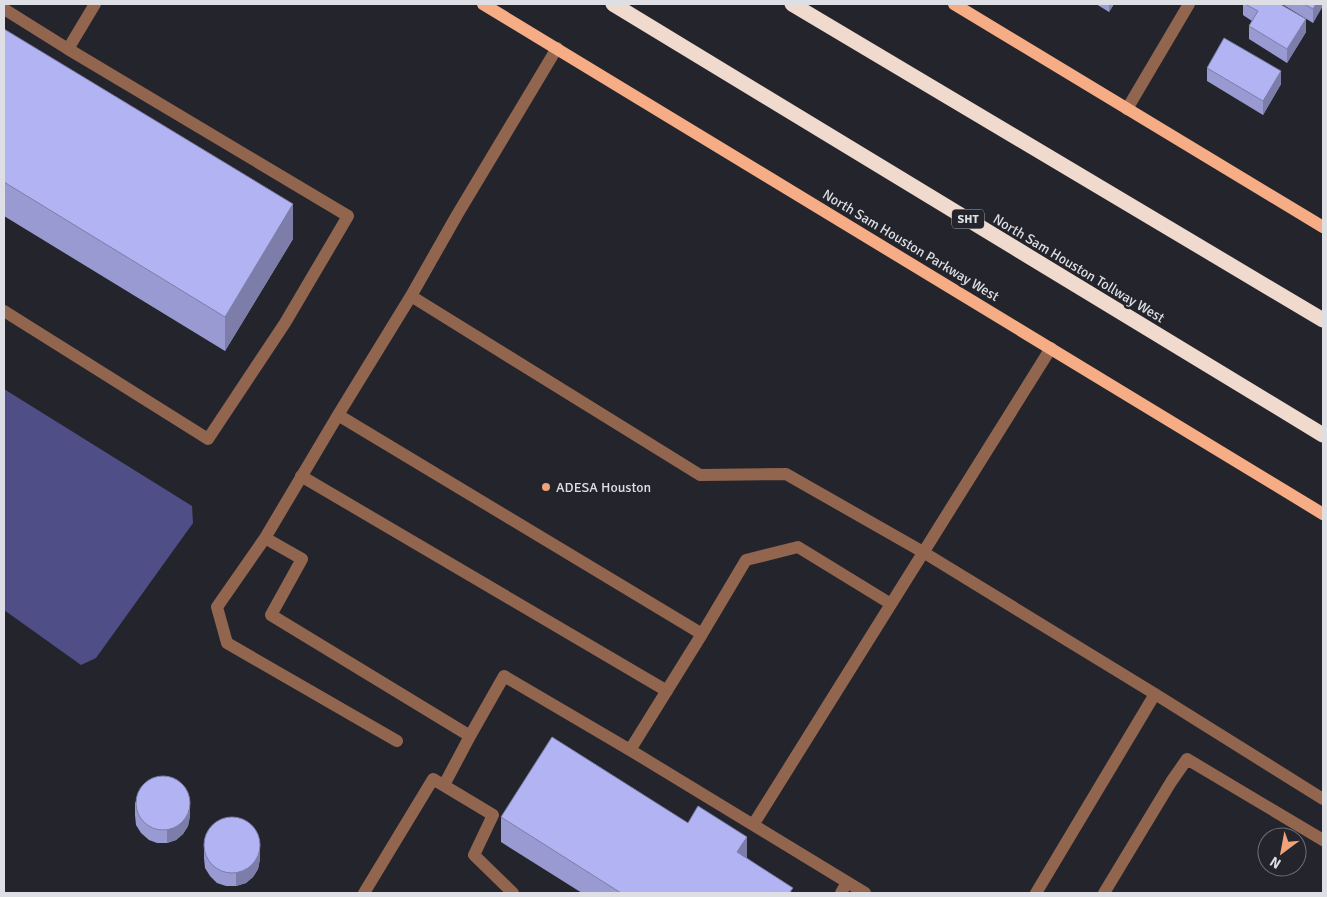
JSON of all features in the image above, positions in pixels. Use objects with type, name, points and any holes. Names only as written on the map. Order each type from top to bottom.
[{"type":"highway","name":"North Sam Houston Tollway West","points":[[613,4],[1323,435]]},
{"type":"highway","points":[[792,4],[1323,320]]},
{"type":"main road","name":"North Sam Houston Parkway West","points":[[483,4],[1323,514]]},
{"type":"main road","points":[[954,4],[1323,227]]},
{"type":"street","points":[[68,49],[95,4]]},
{"type":"street","points":[[1126,109],[1189,4]]},
{"type":"street","points":[[4,9],[348,216],[285,323],[208,439],[4,311]]},
{"type":"street","points":[[397,741],[227,643],[218,607],[265,538],[411,296],[457,214],[557,48]]},
{"type":"street","points":[[411,296],[700,475],[786,474],[923,552],[1323,799]]},
{"type":"street","points":[[752,825],[1051,348]]},
{"type":"street","points":[[338,415],[702,634]]},
{"type":"street","points":[[301,476],[667,691]]},
{"type":"street","points":[[265,538],[302,559],[271,615],[470,736]]},
{"type":"street","points":[[630,750],[746,560],[798,547],[891,604]]},
{"type":"street","points":[[444,785],[504,676],[752,825],[844,888],[865,893]]},
{"type":"street","points":[[1036,893],[1155,694]]},
{"type":"street","points":[[1104,893],[1187,759],[1323,840]]},
{"type":"street","points":[[364,893],[433,779],[493,815],[474,854],[513,893]]},
{"type":"shaded area","points":[[4,389],[192,506],[193,523],[96,658],[81,665],[4,610]]},
{"type":"building","points":[[1245,4],[1280,4],[1306,19],[1287,49],[1249,26],[1258,11]]},
{"type":"building","points":[[1304,4],[1316,4],[1313,9]]},
{"type":"building","points":[[4,29],[293,204],[225,317],[4,182]]},
{"type":"building","points":[[1224,38],[1281,71],[1263,101],[1207,68]]},
{"type":"building","points":[[552,737],[688,823],[698,806],[747,837],[737,852],[793,888],[789,893],[621,893],[501,817]]},
{"type":"building","points":[[158,776],[168,776],[178,780],[186,788],[190,803],[186,818],[178,826],[168,830],[158,830],[148,826],[140,818],[136,808],[136,798],[140,788],[148,780]]},
{"type":"building","points":[[232,817],[243,819],[252,825],[258,834],[260,845],[258,856],[252,865],[243,871],[232,873],[221,871],[212,865],[206,856],[204,845],[206,834],[212,825],[221,819]]},
{"type":"place","name":"ADESA Houston","points":[[546,487]]}]
